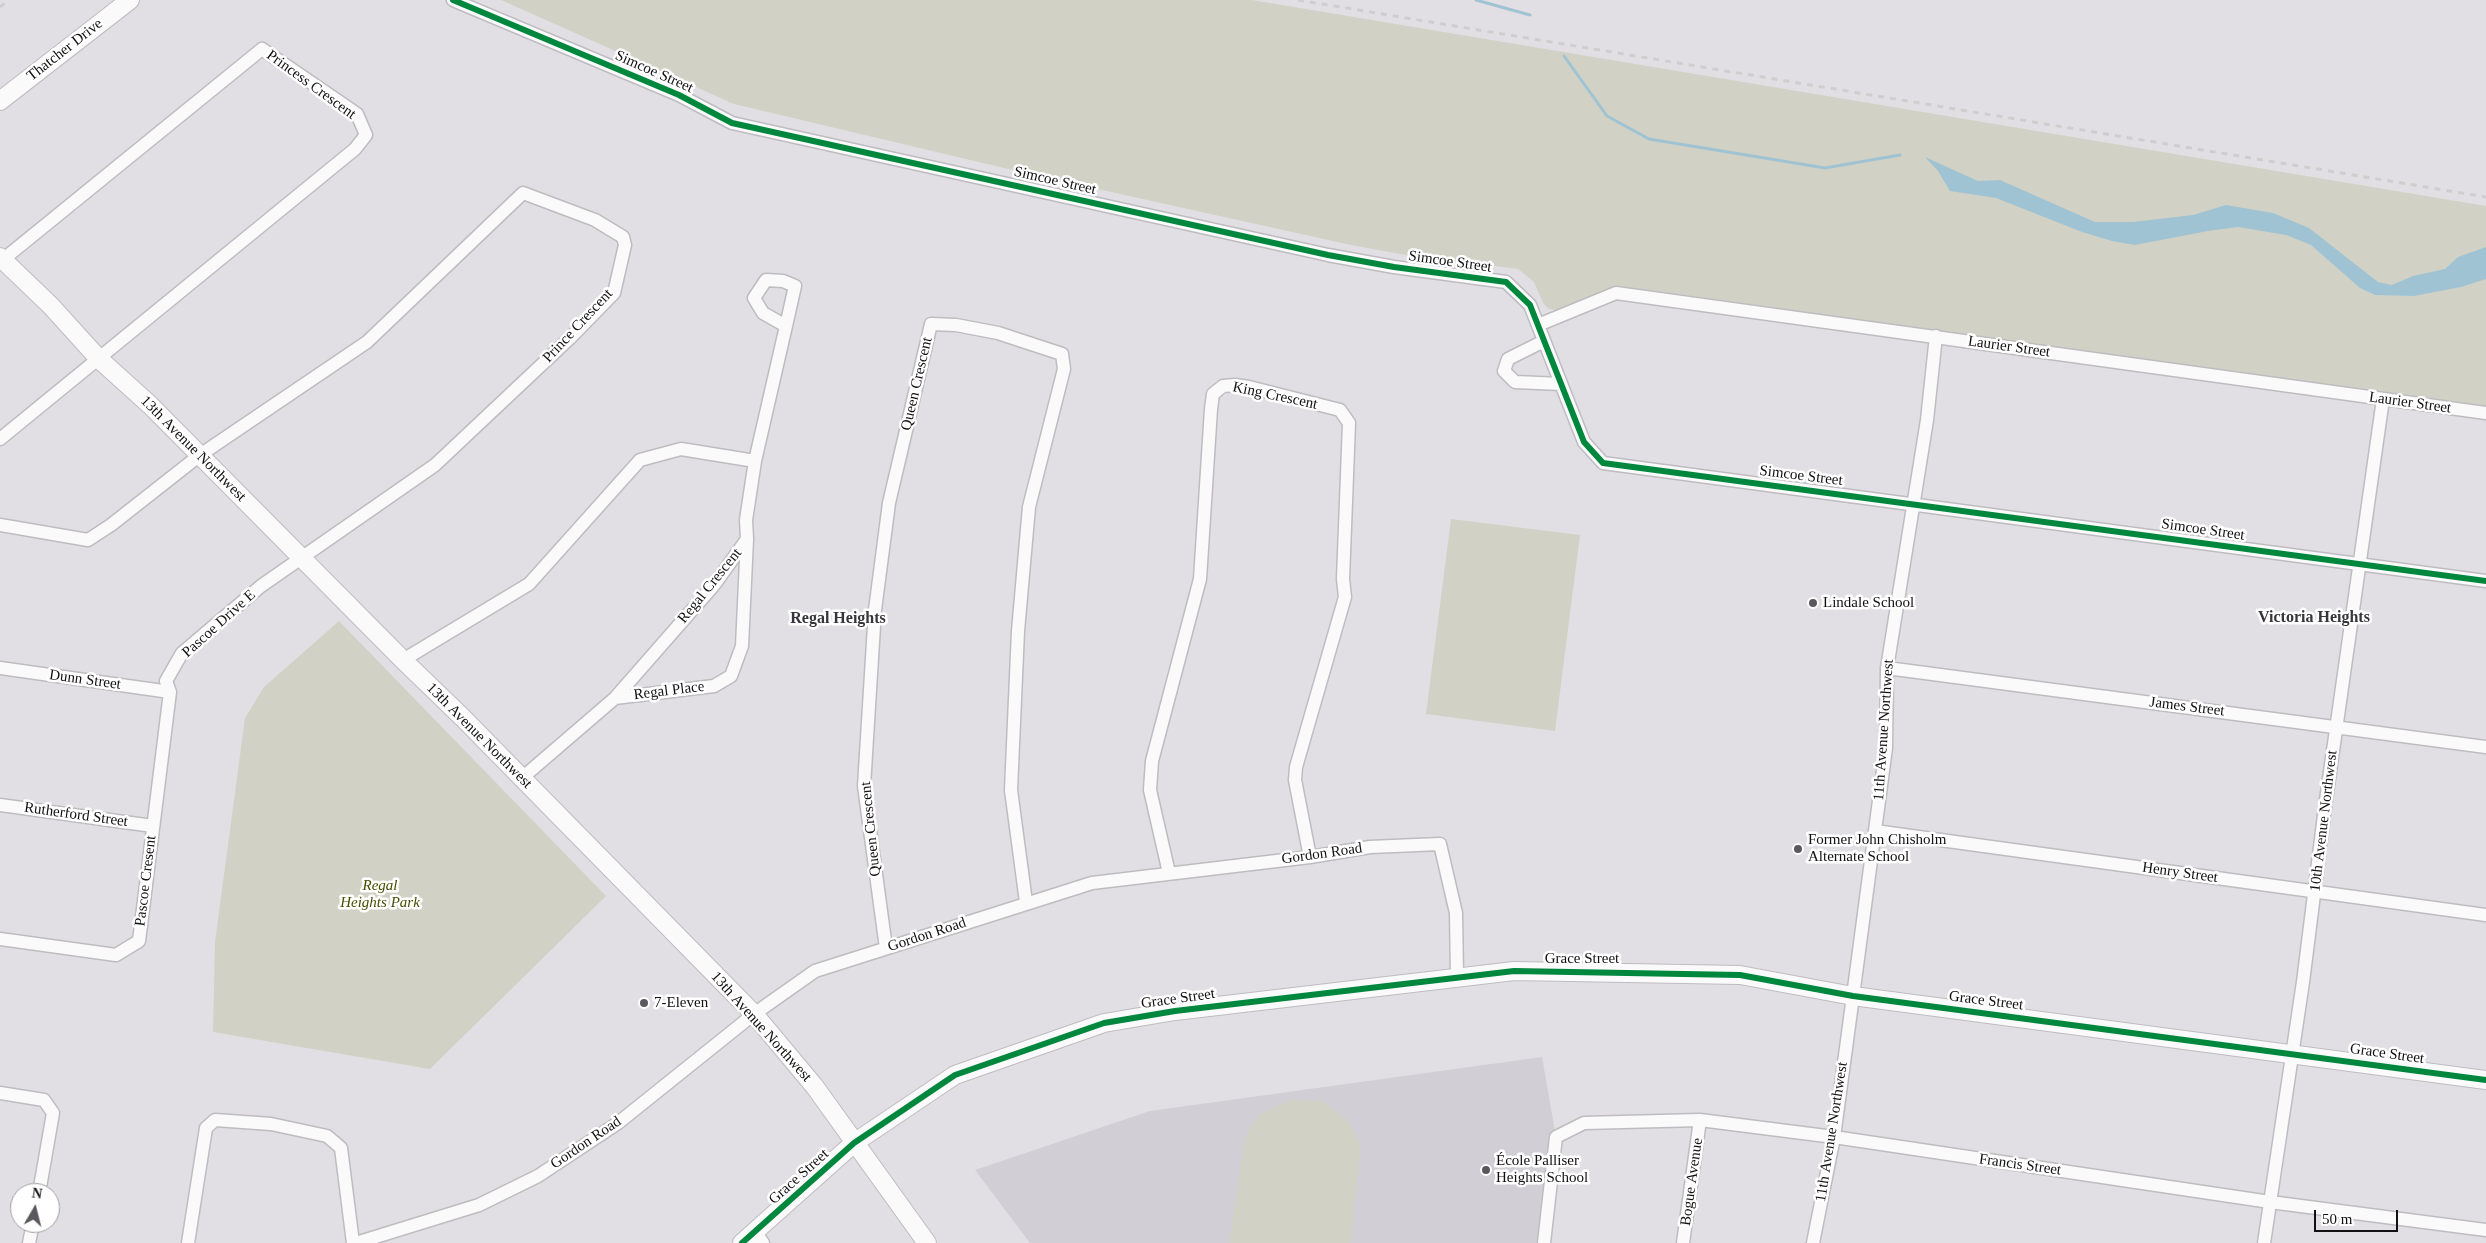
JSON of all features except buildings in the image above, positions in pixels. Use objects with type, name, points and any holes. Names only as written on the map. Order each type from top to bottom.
[{"type":"street","name":"Thatcher Drive","points":[[0,101],[130,0]]},
{"type":"street","name":"Simcoe Street","points":[[453,0],[679,95],[732,123],[1328,255],[1394,267],[1506,282],[1530,305],[1584,442],[1603,463],[2486,581]]},
{"type":"street","name":"Princess Crescent","points":[[1,260],[262,49],[357,114],[366,135],[355,149],[99,359]]},
{"type":"street","name":"Prince Crescent","points":[[200,455],[368,342],[523,193],[595,220],[623,237],[625,245],[614,292],[570,338],[435,465],[301,558]]},
{"type":"street","name":"13th Avenue Northwest","points":[[1,260],[51,306],[99,359],[150,405],[200,455],[754,1014],[815,1087],[927,1243]]},
{"type":"street","name":"Laurier Street","points":[[1538,325],[1616,293],[2486,414]]},
{"type":"street","name":"Queen Crescent","points":[[886,948],[864,786],[876,610],[889,503],[931,324],[956,325],[998,333],[1062,354],[1064,369],[1029,506],[1018,631],[1011,790],[1026,902]]},
{"type":"street","points":[[403,660],[529,584],[640,460],[681,449],[755,462],[786,326]]},
{"type":"street","name":"11th Avenue Northwest","points":[[1814,1243],[1834,1137],[1853,996],[1886,748],[1887,668],[1902,581],[1912,503],[1927,420],[1936,336]]},
{"type":"street","points":[[1544,341],[1508,359],[1504,370],[1515,382],[1561,384]]},
{"type":"street","points":[[0,439],[99,359]]},
{"type":"street","name":"King Crescent","points":[[1169,873],[1150,790],[1152,761],[1200,579],[1211,409],[1213,394],[1223,386],[1250,387],[1340,410],[1348,423],[1343,579],[1345,597],[1296,767],[1295,780],[1310,857]]},
{"type":"street","name":"10th Avenue Northwest","points":[[2264,1243],[2315,891],[2358,563],[2383,399]]},
{"type":"street","points":[[0,525],[88,540],[111,525],[200,455]]},
{"type":"street","name":"Regal Crescent","points":[[522,778],[615,698],[714,585],[747,539],[746,520],[755,462]]},
{"type":"street","name":"Regal Place","points":[[615,698],[714,686],[731,676],[742,646],[747,539]]},
{"type":"street","name":"Pascoe Drive E","points":[[153,826],[170,692],[166,680],[182,653],[261,586],[301,558]]},
{"type":"street","name":"Dunn Street","points":[[0,668],[170,692]]},
{"type":"street","name":"James Street","points":[[1887,668],[2486,747]]},
{"type":"street","name":"Rutherford Street","points":[[0,805],[153,826]]},
{"type":"street","name":"Pascoe Cresent","points":[[0,939],[116,955],[140,941],[153,826]]},
{"type":"street","name":"Henry Street","points":[[1875,831],[2486,915]]},
{"type":"street","name":"Gordon Road","points":[[354,1243],[479,1205],[538,1176],[618,1123],[754,1014],[815,971],[1026,902],[1092,883],[1310,857],[1370,847],[1440,844],[1456,913],[1457,977]]},
{"type":"street","name":"Grace Street","points":[[754,1240],[854,1143],[955,1075],[1104,1023],[1175,1011],[1514,971],[1740,975],[1853,996],[2486,1080]]},
{"type":"street","points":[[0,1093],[44,1100],[53,1113],[41,1183]]},
{"type":"street","points":[[188,1243],[206,1128],[215,1120],[271,1124],[318,1134],[327,1136],[341,1148],[354,1243]]},
{"type":"street","name":"Francis Street","points":[[1544,1243],[1556,1137],[1584,1123],[1700,1120],[1834,1137],[2270,1202],[2486,1230]]},
{"type":"street","name":"Bogue Avenue","points":[[1683,1243],[1700,1120]]},
{"type":"shaded area","points":[[1542,1057],[1556,1137],[1544,1243],[1030,1243],[975,1170],[1150,1111]]},
{"type":"green space","points":[[501,0],[1252,0],[2486,206],[2486,408],[1671,293],[1620,289],[1602,292],[1557,310],[1549,309],[1543,303],[1534,282],[1518,269],[1400,254],[1351,245],[1025,173],[734,104]]},
{"type":"green space","points":[[1451,519],[1580,535],[1555,731],[1426,714]]},
{"type":"green space","name":"Regal Heights Park","points":[[339,621],[606,896],[430,1069],[213,1032],[215,942],[245,718],[264,687]]},
{"type":"green space","points":[[1289,1100],[1323,1101],[1347,1120],[1361,1145],[1351,1243],[1229,1243],[1244,1141],[1257,1116]]},
{"type":"water","points":[[1925,157],[1978,181],[2000,180],[2095,222],[2133,222],[2193,215],[2226,205],[2273,213],[2309,228],[2378,282],[2392,285],[2413,276],[2445,269],[2458,257],[2486,247],[2486,279],[2461,287],[2414,296],[2375,295],[2360,288],[2311,245],[2286,235],[2238,227],[2135,245],[2112,241],[2082,232],[1996,198],[1950,191],[1938,171]]},
{"type":"waterway","points":[[1476,0],[1530,15]]},
{"type":"waterway","points":[[1564,56],[1607,116],[1649,139],[1825,168],[1900,155]]},
{"type":"railway","points":[[0,7],[9,0]]},
{"type":"railway","points":[[1298,0],[2486,197]]},
{"type":"cycle path","points":[[453,0],[679,95],[732,123],[1328,255],[1394,267],[1506,282],[1530,305],[1584,442],[1603,463],[2486,581]]},
{"type":"cycle path","points":[[742,1243],[854,1143],[955,1075],[1104,1023],[1175,1011],[1514,971],[1740,975],[1853,996],[2486,1080]]},
{"type":"place","name":"Lindale School","points":[[1813,603]]},
{"type":"place","name":"Former John Chisholm Alternate School","points":[[1798,849]]},
{"type":"place","name":"7-Eleven","points":[[644,1003]]},
{"type":"place","name":"École Palliser Heights School","points":[[1486,1170]]},
{"type":"district","name":"Victoria Heights","points":[[2314,618]]},
{"type":"district","name":"Regal Heights","points":[[838,619]]}]
